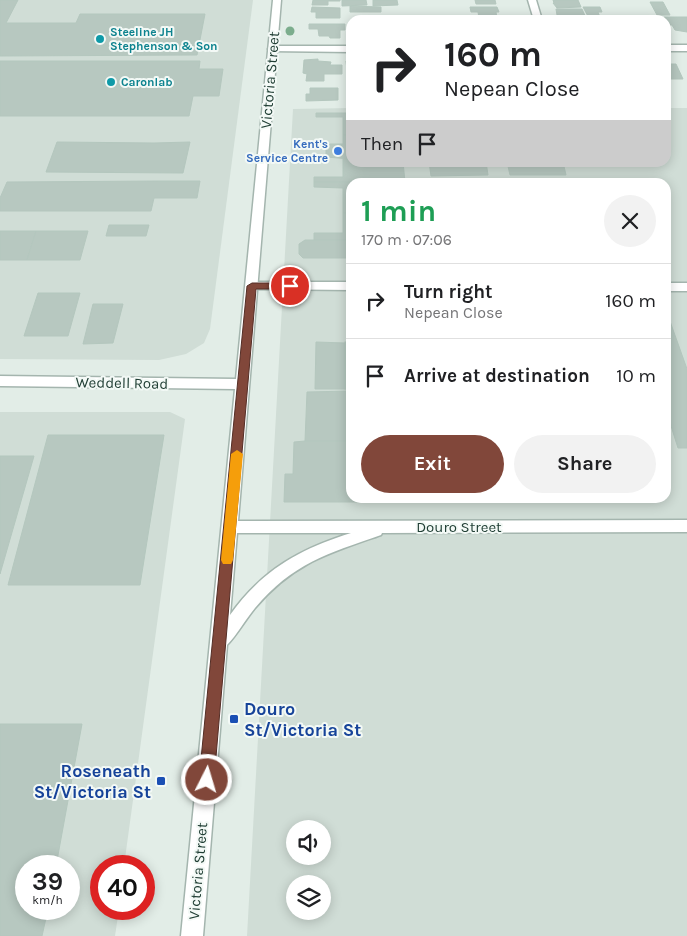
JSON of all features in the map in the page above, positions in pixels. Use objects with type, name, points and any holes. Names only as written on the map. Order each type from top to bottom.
[{"type":"street","name":"Victoria Street","points":[[192,936],[244,384],[277,0]]},
{"type":"street","points":[[532,0],[536,15]]},
{"type":"street","points":[[671,48],[687,48]]},
{"type":"street","points":[[273,49],[346,49]]},
{"type":"street","points":[[252,286],[346,286]]},
{"type":"street","points":[[671,287],[687,287]]},
{"type":"street","name":"Weddell Road","points":[[0,381],[244,384]]},
{"type":"street","name":"Douro Street","points":[[230,527],[687,526]]},
{"type":"street","points":[[219,644],[236,616],[283,571],[307,555],[386,527]]},
{"type":"shaded area","points":[[0,0],[253,0],[210,329],[204,343],[186,354],[159,360],[0,359]]},
{"type":"shaded area","points":[[346,108],[346,167],[671,167],[671,108],[687,108],[687,936],[247,936],[293,109]]},
{"type":"shaded area","points":[[0,412],[170,412],[185,419],[126,855],[90,855],[90,920],[117,920],[115,936],[0,936]]},
{"type":"building","name":"Steeline JH Stephenson & Son","points":[[0,0],[18,0],[6,23],[76,23],[80,14],[205,14],[197,55],[0,56]]},
{"type":"building","points":[[313,0],[340,1],[328,1],[328,5],[312,5]]},
{"type":"building","points":[[342,0],[366,0],[367,5],[342,6]]},
{"type":"building","points":[[373,0],[397,0],[398,5],[373,6]]},
{"type":"building","points":[[475,0],[495,0],[496,4],[476,4]]},
{"type":"building","points":[[553,0],[578,0],[581,7],[557,8]]},
{"type":"building","points":[[650,2],[663,2],[670,15],[657,15]]},
{"type":"building","points":[[350,6],[381,7],[381,12],[350,12]]},
{"type":"building","points":[[312,7],[340,8],[340,18],[316,18],[316,12],[311,12]]},
{"type":"building","points":[[470,7],[497,7],[499,12],[496,12],[496,15],[478,15],[478,12],[471,12]]},
{"type":"building","points":[[583,7],[600,7],[602,12],[598,12],[599,15],[587,15]]},
{"type":"building","points":[[556,9],[582,9],[585,15],[557,15]]},
{"type":"building","points":[[671,17],[687,17],[687,32],[675,30]]},
{"type":"building","points":[[309,24],[345,24],[345,30],[340,30],[340,38],[330,38],[329,36],[319,36],[318,29],[309,29]]},
{"type":"building","points":[[318,59],[318,61],[331,62],[330,65],[342,65],[342,74],[324,74],[324,81],[306,81],[307,74],[303,73],[304,60]]},
{"type":"building","name":"Caronlab","points":[[0,61],[200,61],[199,69],[223,69],[219,96],[193,96],[189,116],[0,116]]},
{"type":"building","points":[[671,64],[676,64],[683,79],[671,79]]},
{"type":"building","points":[[310,88],[338,88],[338,100],[306,101],[306,94],[310,94]]},
{"type":"building","points":[[316,113],[346,113],[346,135],[343,135],[343,117],[316,117]]},
{"type":"building","name":"Kent's Service Centre","points":[[343,135],[346,135],[346,159],[326,157],[326,144],[343,144]]},
{"type":"building","points":[[57,142],[190,142],[183,173],[46,172]]},
{"type":"building","points":[[343,159],[346,159],[346,167],[404,167],[405,178],[346,178],[346,182],[314,182],[314,177],[343,177]]},
{"type":"building","points":[[430,167],[487,167],[488,175],[431,176]]},
{"type":"building","points":[[508,167],[564,167],[566,175],[510,175]]},
{"type":"building","points":[[200,181],[197,198],[154,198],[151,211],[0,211],[0,198],[7,182]]},
{"type":"building","points":[[314,182],[346,182],[346,213],[343,213],[343,188],[314,187]]},
{"type":"building","points":[[343,213],[346,213],[346,240],[314,240],[314,233],[343,233]]},
{"type":"building","points":[[109,225],[149,225],[146,236],[106,236]]},
{"type":"building","points":[[0,231],[36,231],[27,260],[0,260]]},
{"type":"building","points":[[36,231],[88,231],[80,260],[27,260]]},
{"type":"building","points":[[305,240],[346,240],[346,258],[303,258],[299,254],[299,244]]},
{"type":"building","points":[[38,293],[80,293],[68,336],[24,336]]},
{"type":"building","points":[[93,304],[123,304],[113,343],[83,344]]},
{"type":"building","points":[[671,324],[687,369],[687,448],[678,448],[671,426]]},
{"type":"building","points":[[316,342],[345,343],[346,389],[315,389]]},
{"type":"building","points":[[345,342],[346,342],[346,389]]},
{"type":"building","points":[[346,391],[346,441],[305,441],[307,392]]},
{"type":"building","points":[[48,435],[164,435],[140,585],[8,585]]},
{"type":"building","points":[[346,441],[346,502],[284,502],[285,474],[293,474],[294,442]]},
{"type":"building","points":[[0,456],[34,456],[0,574]]},
{"type":"building","points":[[0,724],[82,724],[58,855],[15,855],[15,920],[46,920],[42,936],[0,936]]},
{"type":"slow traffic","points":[[227,560],[237,454]]},
{"type":"place","name":"Steeline JH Stephenson & Son","points":[[100,39]]},
{"type":"place","name":"Caronlab","points":[[111,82]]},
{"type":"place","name":"Kent's Service Centre","points":[[338,151]]},
{"type":"place","name":"Douro St/Victoria St","points":[[234,719]]},
{"type":"place","name":"Roseneath St/Victoria St","points":[[161,781]]},
{"type":"route","points":[[207,780],[252,286],[290,286]]}]
